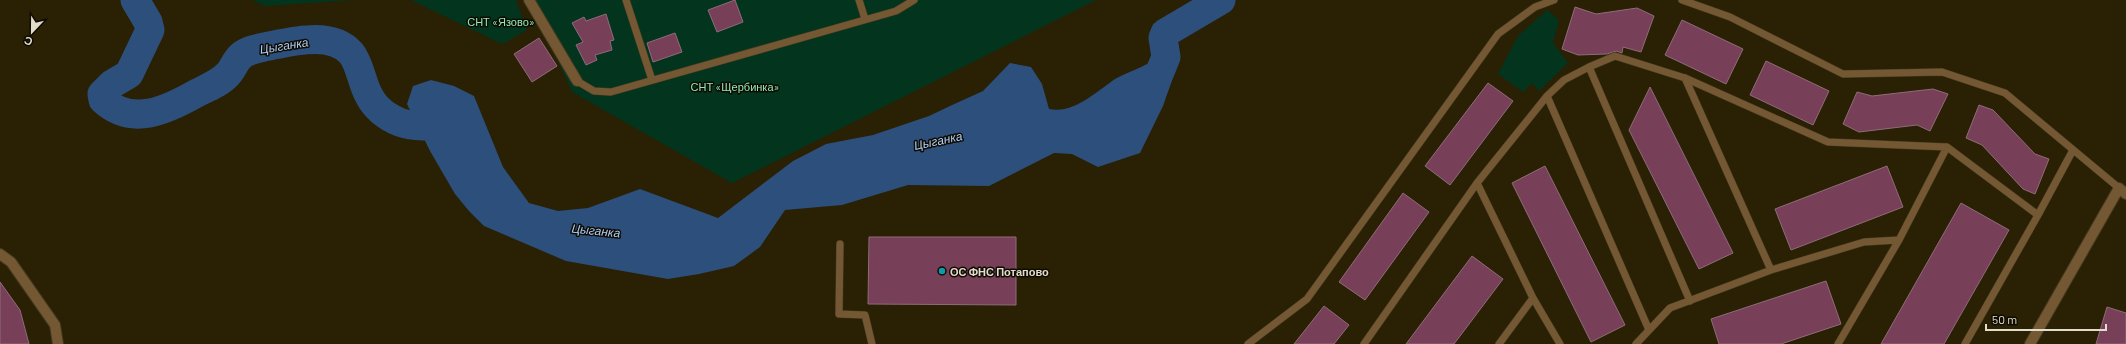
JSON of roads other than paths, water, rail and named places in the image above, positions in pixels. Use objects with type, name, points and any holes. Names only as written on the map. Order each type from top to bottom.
[{"type":"street","points":[[529,0],[577,80]]},
{"type":"street","points":[[2030,344],[2123,191]]},
{"type":"street","points":[[0,254],[11,262],[55,326],[58,344]]},
{"type":"lane","points":[[626,0],[652,80]]},
{"type":"lane","points":[[859,0],[865,19]]},
{"type":"lane","points":[[577,80],[594,91],[611,92],[896,11],[914,0]]},
{"type":"lane","points":[[1248,344],[1307,300],[1498,34],[1535,7],[1554,0]]},
{"type":"lane","points":[[1682,0],[1730,17],[1843,74],[1942,72],[2005,93],[2123,191]]},
{"type":"lane","points":[[1364,344],[1477,183],[1547,96],[1564,80],[1615,56],[1685,78],[1828,142],[1947,147],[2038,215]]},
{"type":"lane","points":[[1589,67],[1690,301]]},
{"type":"lane","points":[[1685,78],[1770,270]]},
{"type":"lane","points":[[1547,96],[1649,330]]},
{"type":"lane","points":[[1838,344],[1900,240],[1947,147]]},
{"type":"lane","points":[[1965,344],[2073,150]]},
{"type":"lane","points":[[1477,183],[1533,298],[1560,344]]},
{"type":"lane","points":[[1636,344],[1670,308],[1770,270],[1864,242],[1900,240]]},
{"type":"lane","points":[[840,244],[839,314],[865,315],[872,344]]},
{"type":"lane","points":[[1499,344],[1533,298]]},
{"type":"water","points":[[1010,63],[1031,67],[1042,84],[1049,109],[1058,110],[1076,105],[1092,96],[1115,79],[1149,63],[1162,68],[1171,83],[1163,106],[1140,153],[1098,167],[1072,154],[1054,153],[989,186],[908,185],[842,205],[785,210],[760,247],[734,266],[668,279],[566,261],[484,226],[455,194],[430,151],[407,104],[413,86],[431,80],[454,86],[474,96],[503,167],[529,203],[558,211],[588,208],[640,189],[718,218],[793,161],[826,144],[873,135],[929,116],[983,91]]},
{"type":"waterway","name":"Цыганка","points":[[135,0],[148,22],[150,30],[129,74],[112,84],[102,94],[103,100],[114,108],[126,113],[150,113],[162,110],[186,99],[225,77],[240,56],[246,52],[298,41],[322,40],[343,46],[351,53],[357,63],[365,87],[376,107],[391,118],[399,122],[415,126],[449,127],[458,129]]},
{"type":"waterway","name":"Цыганка","points":[[1146,106],[1166,57],[1163,38],[1165,33],[1221,0]]},
{"type":"place","name":"ОС ФНС Потапово","points":[[942,271]]},
{"type":"park label","name":"СНТ «Язово»","points":[[501,21]]},
{"type":"park label","name":"СНТ «Щербинка»","points":[[735,86]]}]
